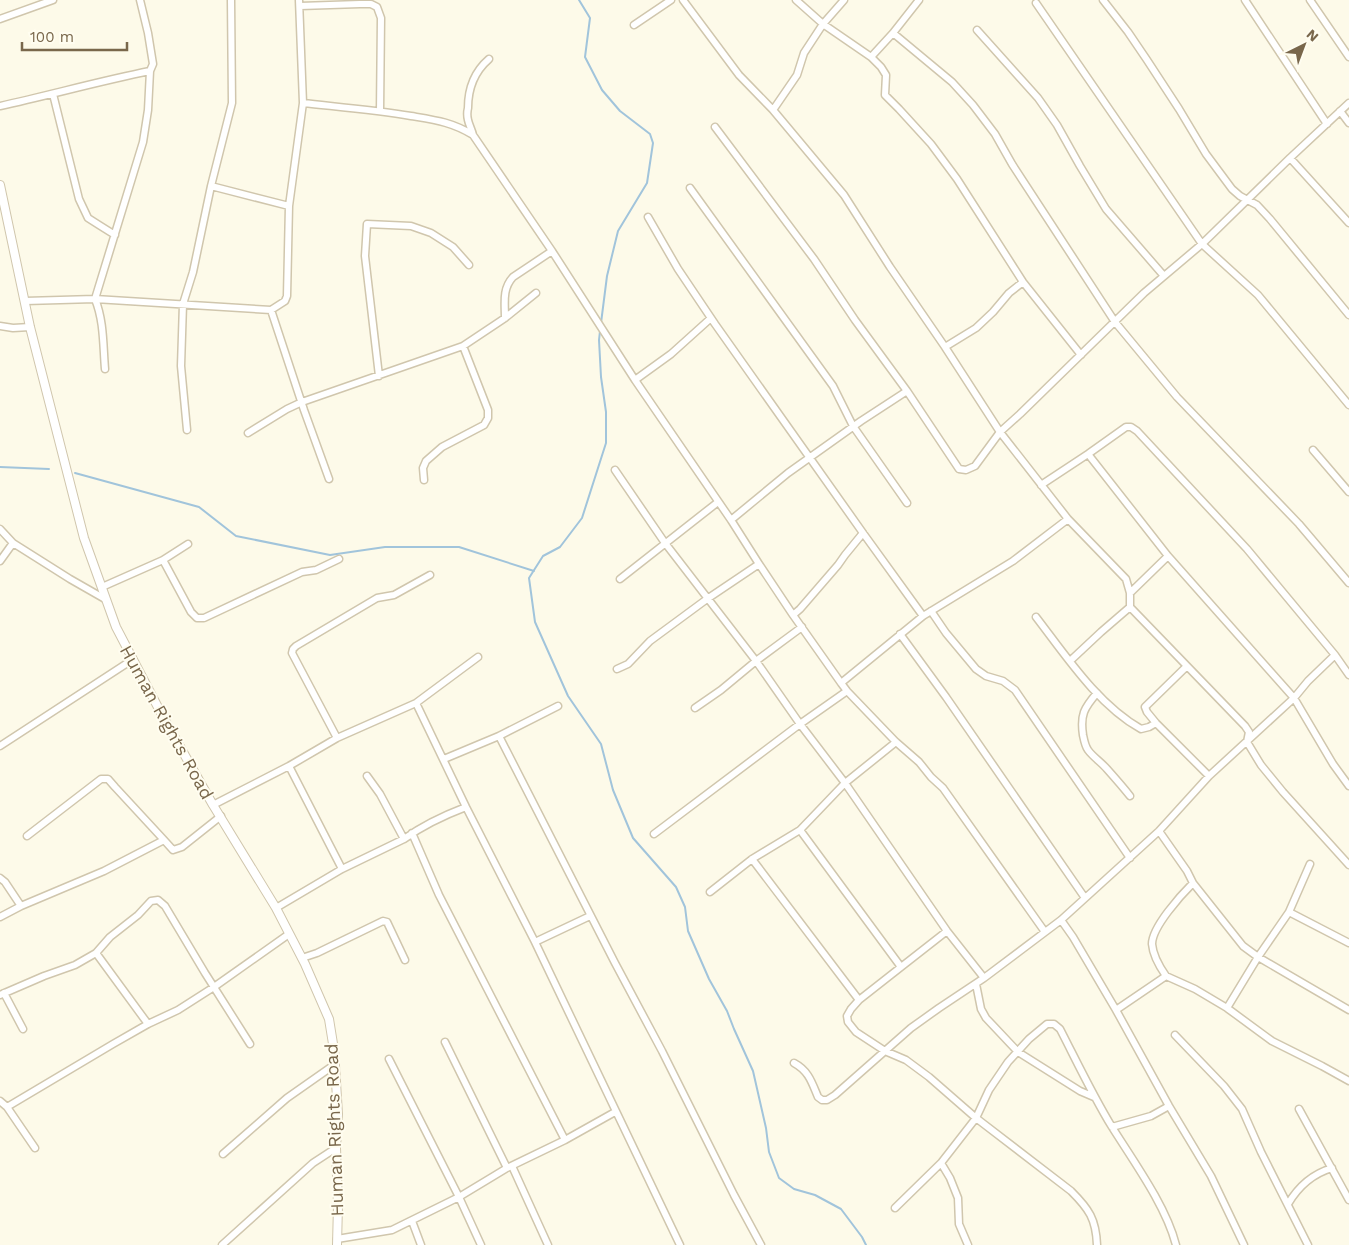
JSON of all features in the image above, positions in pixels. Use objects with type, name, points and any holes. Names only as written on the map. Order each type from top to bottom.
[{"type":"street","points":[[0,19],[52,0]]},
{"type":"street","points":[[105,369],[100,310],[95,299],[143,142],[148,110],[150,71],[153,64],[140,0]]},
{"type":"street","points":[[187,430],[181,366],[183,304],[193,272],[211,186],[232,104],[231,0]]},
{"type":"street","points":[[634,25],[671,0]]},
{"type":"street","points":[[683,0],[739,75],[773,110],[844,195],[1000,432],[1068,519],[1126,579],[1130,593],[1130,607],[1245,726],[1249,732],[1247,742],[1262,765],[1349,865]]},
{"type":"street","points":[[796,0],[823,24],[871,57],[881,67],[886,75],[885,95],[931,144],[957,180],[1023,282],[1081,355]]},
{"type":"street","points":[[773,110],[797,75],[804,53],[823,24],[844,0]]},
{"type":"street","points":[[871,57],[919,0]]},
{"type":"street","points":[[1103,0],[1147,60],[1206,154],[1232,189],[1240,196],[1257,205],[1349,315]]},
{"type":"street","points":[[1245,0],[1327,124]]},
{"type":"street","points":[[1310,0],[1349,56]]},
{"type":"street","points":[[26,301],[95,299],[271,310],[285,302],[287,296],[290,206],[303,103],[299,3],[371,4],[377,7],[381,18],[380,111]]},
{"type":"street","points":[[1036,3],[1202,244],[1258,294],[1349,405]]},
{"type":"street","points":[[976,30],[1038,98],[1057,125],[1106,210],[1164,276]]},
{"type":"street","points":[[893,33],[952,82],[973,105],[995,134],[1012,164],[1115,322],[1177,398],[1300,524],[1349,583]]},
{"type":"street","points":[[489,59],[475,76],[468,98],[468,119],[473,135],[552,251],[635,380],[731,520],[758,564],[841,683],[942,788],[1045,932]]},
{"type":"street","points":[[0,106],[96,82],[150,71]]},
{"type":"street","points":[[53,94],[79,199],[88,218],[115,235]]},
{"type":"street","points":[[303,103],[380,111],[448,122],[461,127],[473,135]]},
{"type":"street","points":[[715,128],[814,259],[855,320],[907,391],[959,469],[966,470],[975,466],[1000,432],[1144,293],[1202,244],[1349,103]]},
{"type":"street","points":[[1340,111],[1349,123]]},
{"type":"street","points":[[1290,158],[1349,223]]},
{"type":"street","name":"Human Rights Road","points":[[0,185],[30,327],[84,538],[116,627],[132,660],[213,805],[276,908],[302,958],[329,1019],[334,1050],[338,1114],[336,1148],[337,1242]]},
{"type":"street","points":[[211,186],[290,206]]},
{"type":"street","points":[[690,188],[833,386],[853,426],[908,503]]},
{"type":"street","points":[[648,217],[678,269],[711,318],[923,616]]},
{"type":"street","points":[[379,376],[365,256],[368,224],[411,226],[431,233],[453,247],[469,265]]},
{"type":"street","points":[[504,318],[505,291],[508,282],[552,251]]},
{"type":"street","points":[[945,347],[976,328],[993,312],[1009,292],[1023,282]]},
{"type":"street","points":[[248,433],[302,402],[463,346],[536,293]]},
{"type":"street","points":[[271,310],[329,479]]},
{"type":"street","points":[[635,380],[671,354],[711,318]]},
{"type":"street","points":[[0,326],[13,328],[30,327]]},
{"type":"street","points":[[424,480],[423,468],[431,456],[442,447],[484,425],[488,418],[488,410],[463,346]]},
{"type":"street","points":[[731,520],[788,473],[853,426],[907,391]]},
{"type":"street","points":[[1042,485],[1126,427],[1137,430],[1247,549],[1335,655],[1349,675]]},
{"type":"street","points":[[1313,450],[1349,492]]},
{"type":"street","points":[[1088,454],[1168,556],[1294,698],[1333,764],[1349,786]]},
{"type":"street","points":[[615,470],[665,543],[756,661],[800,724],[845,783],[947,931],[984,978]]},
{"type":"street","points":[[620,579],[718,502]]},
{"type":"street","points":[[841,683],[923,616],[1013,561],[1068,519]]},
{"type":"street","points":[[0,529],[13,543],[105,599]]},
{"type":"street","points":[[793,615],[838,565],[863,533]]},
{"type":"street","points":[[0,561],[13,543]]},
{"type":"street","points":[[102,586],[162,560],[188,544]]},
{"type":"street","points":[[1130,593],[1168,556]]},
{"type":"street","points":[[162,560],[191,612],[197,618],[204,618],[302,572],[316,570],[339,558]]},
{"type":"street","points":[[618,669],[628,664],[650,641],[758,564]]},
{"type":"street","points":[[337,738],[292,653],[293,649],[377,598],[394,595],[430,576]]},
{"type":"street","points":[[1070,661],[1130,607]]},
{"type":"street","points":[[931,611],[946,633],[976,669],[986,676],[1003,681],[1015,690],[1130,858]]},
{"type":"street","points":[[1036,617],[1097,693],[1127,721],[1141,729],[1156,723]]},
{"type":"street","points":[[695,708],[802,627]]},
{"type":"street","points":[[900,634],[994,765],[1085,898]]},
{"type":"street","points":[[794,1063],[803,1068],[807,1073],[818,1097],[826,1100],[835,1094],[911,1028],[976,984],[1061,920],[1159,831],[1209,776],[1294,698],[1308,681],[1335,655]]},
{"type":"street","points":[[213,805],[289,766],[337,738],[416,703],[478,657]]},
{"type":"street","points":[[0,746],[132,660]]},
{"type":"street","points":[[1187,666],[1145,707],[1156,723],[1209,776]]},
{"type":"street","points":[[654,834],[847,691]]},
{"type":"street","points":[[1097,693],[1083,712],[1081,722],[1084,740],[1087,749],[1107,768],[1130,796]]},
{"type":"street","points":[[416,703],[466,807],[535,942],[680,1245]]},
{"type":"street","points":[[444,759],[498,736],[558,706]]},
{"type":"street","points":[[498,736],[590,916],[662,1051],[734,1195],[762,1245]]},
{"type":"street","points":[[710,892],[752,859],[800,830],[845,783],[896,742]]},
{"type":"street","points":[[289,766],[342,869]]},
{"type":"street","points":[[367,776],[380,794],[404,840]]},
{"type":"street","points":[[28,836],[101,779],[108,779],[173,850],[182,847],[221,816]]},
{"type":"street","points":[[276,908],[342,869],[404,840],[453,812],[466,807]]},
{"type":"street","points":[[800,830],[901,967]]},
{"type":"street","points":[[1159,831],[1187,871],[1193,883],[1243,946],[1258,957],[1349,1010]]},
{"type":"street","points":[[412,834],[439,896],[564,1140]]},
{"type":"street","points":[[0,917],[104,871],[164,840]]},
{"type":"street","points":[[752,859],[858,1000]]},
{"type":"street","points":[[1227,1008],[1258,957],[1289,912],[1310,864]]},
{"type":"street","points":[[0,878],[22,906]]},
{"type":"street","points":[[1193,883],[1167,911],[1152,942],[1155,959],[1166,976],[1227,1008],[1272,1041],[1349,1081]]},
{"type":"street","points":[[23,1028],[2,994],[75,965],[96,953],[110,937],[138,915],[151,901],[158,900],[165,906],[250,1044]]},
{"type":"street","points":[[1289,912],[1349,943]]},
{"type":"street","points":[[535,942],[590,916]]},
{"type":"street","points":[[1061,920],[1074,937],[1169,1106],[1211,1176],[1244,1245]]},
{"type":"street","points":[[302,958],[317,953],[383,921],[387,922],[405,960]]},
{"type":"street","points":[[947,931],[858,1000],[851,1009],[848,1022],[856,1032],[885,1051],[906,1060],[929,1076],[976,1118],[1071,1191],[1082,1202],[1093,1219],[1097,1245]]},
{"type":"street","points":[[7,1107],[148,1024],[178,1010],[289,934]]},
{"type":"street","points":[[96,953],[148,1024]]},
{"type":"street","points":[[1116,1010],[1166,976]]},
{"type":"street","points":[[976,984],[981,1009],[986,1018],[1018,1052],[1080,1091],[1094,1097]]},
{"type":"street","points":[[895,1208],[941,1163],[976,1118],[989,1090],[1008,1062],[1047,1024],[1054,1024],[1060,1029],[1094,1097],[1168,1220],[1176,1245]]},
{"type":"street","points":[[1175,1035],[1224,1086],[1242,1109],[1308,1245]]},
{"type":"street","points":[[444,1042],[548,1245]]},
{"type":"street","points":[[389,1059],[459,1197],[481,1245]]},
{"type":"street","points":[[223,1154],[287,1098],[334,1065]]},
{"type":"street","points":[[0,1101],[7,1107],[35,1148]]},
{"type":"street","points":[[1112,1127],[1152,1116],[1169,1106]]},
{"type":"street","points":[[1300,1109],[1349,1200]]},
{"type":"street","points":[[337,1242],[392,1230],[412,1221],[459,1197],[509,1167],[615,1112]]},
{"type":"street","points":[[222,1245],[313,1163],[336,1148]]},
{"type":"street","points":[[941,1163],[950,1178],[958,1198],[959,1224],[968,1245]]},
{"type":"street","points":[[1288,1204],[1296,1191],[1310,1178],[1332,1168]]},
{"type":"street","points":[[412,1221],[421,1245]]},
{"type":"waterway","points":[[579,0],[590,18],[585,57],[602,90],[620,111],[650,134],[653,143],[647,183],[618,231],[607,276],[601,323]]},
{"type":"waterway","points":[[600,331],[601,377],[606,412],[606,443],[582,518],[560,547],[543,556],[529,578],[535,622],[568,696],[601,744],[613,790],[633,838],[676,887],[685,907],[688,931],[709,979],[727,1011],[753,1071],[766,1128],[769,1152],[779,1178],[794,1189],[815,1195],[841,1209],[866,1245]]},
{"type":"waterway","points":[[0,467],[49,469]]},
{"type":"waterway","points":[[75,473],[199,507],[236,536],[330,555],[385,547],[459,547],[534,571]]}]
